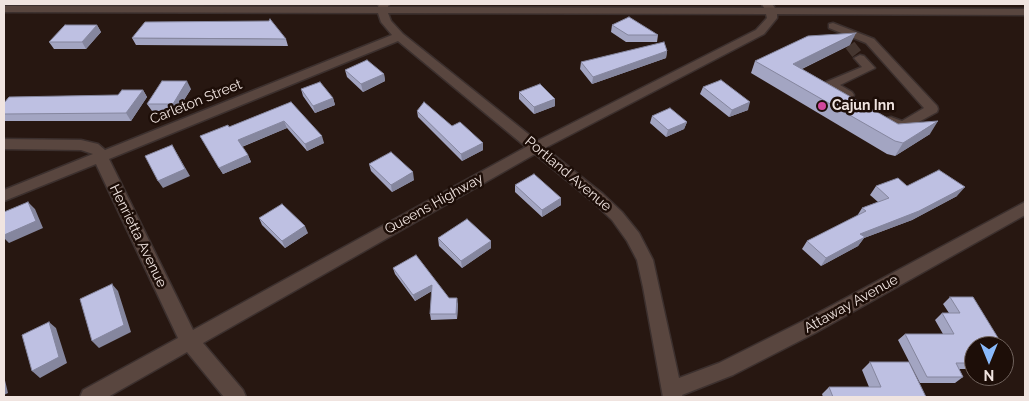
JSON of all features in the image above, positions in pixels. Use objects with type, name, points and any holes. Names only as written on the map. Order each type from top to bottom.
[{"type":"street","points":[[4,9],[159,7],[769,8],[821,12],[1025,12]]},
{"type":"street","name":"Portland Avenue","points":[[383,7],[386,22],[399,36],[598,198],[617,216],[633,237],[645,260],[652,287],[672,393]]},
{"type":"street","name":"Queens Highway","points":[[90,397],[536,147],[760,32],[770,23],[769,8]]},
{"type":"street","points":[[821,12],[850,45]]},
{"type":"street","points":[[833,26],[870,41],[932,109],[902,127],[878,113]]},
{"type":"street","name":"Carleton Street","points":[[4,196],[399,36]]},
{"type":"street","points":[[860,58],[869,68]]},
{"type":"street","points":[[862,104],[830,85],[869,68],[896,70]]},
{"type":"street","points":[[4,144],[81,145],[92,147],[101,156]]},
{"type":"street","name":"Henrietta Avenue","points":[[101,156],[189,341],[236,397]]},
{"type":"street","name":"Attaway Avenue","points":[[672,393],[726,369],[809,327],[1025,208]]},
{"type":"building","points":[[629,17],[658,35],[628,35],[612,25]]},
{"type":"building","points":[[270,19],[286,39],[132,38],[145,22],[269,21]]},
{"type":"building","points":[[65,25],[97,25],[82,42],[49,42]]},
{"type":"building","points":[[856,33],[793,64],[898,124],[938,121],[903,143],[895,141],[755,61],[808,36]]},
{"type":"building","points":[[664,42],[667,51],[593,77],[581,62]]},
{"type":"building","points":[[367,60],[384,74],[361,84],[345,70]]},
{"type":"building","points":[[721,80],[750,102],[732,110],[703,87]]},
{"type":"building","points":[[162,81],[187,81],[173,104],[147,104]]},
{"type":"building","points":[[320,82],[333,98],[313,106],[301,89]]},
{"type":"building","points":[[540,84],[555,99],[534,107],[519,92]]},
{"type":"building","points":[[122,90],[143,90],[126,113],[4,114],[4,103],[9,97],[118,95]]},
{"type":"building","points":[[291,102],[322,136],[305,144],[284,121],[238,140],[248,155],[219,168],[200,136],[228,125],[229,127]]},
{"type":"building","points":[[424,102],[452,126],[460,122],[483,143],[461,154],[417,111]]},
{"type":"building","points":[[670,108],[687,122],[668,130],[652,116]]},
{"type":"building","points":[[172,145],[185,169],[158,181],[145,156]]},
{"type":"building","points":[[391,152],[413,172],[391,185],[369,164]]},
{"type":"building","points":[[939,170],[965,187],[919,211],[860,234],[865,237],[826,258],[807,241],[866,211],[862,208],[889,198],[876,186],[898,178],[907,186]]},
{"type":"building","points":[[534,174],[561,198],[542,210],[515,185]]},
{"type":"building","points":[[28,202],[36,221],[4,235],[4,212]]},
{"type":"building","points":[[282,204],[305,226],[282,241],[259,218]]},
{"type":"building","points":[[467,219],[491,241],[461,261],[438,238]]},
{"type":"building","points":[[416,255],[449,298],[457,298],[456,314],[430,314],[432,285],[413,295],[393,268]]},
{"type":"building","points":[[112,284],[124,325],[92,341],[80,299]]},
{"type":"building","points":[[950,297],[973,297],[997,336],[964,336],[964,363],[956,363],[963,377],[927,377],[905,334],[954,334],[942,313],[960,313]]},
{"type":"building","points":[[49,322],[59,357],[32,371],[22,335]]},
{"type":"building","points":[[870,362],[909,362],[926,397],[833,397],[829,387],[881,387]]},
{"type":"tunnel","points":[[850,45],[860,58]]},
{"type":"place","name":"Cajun Inn","points":[[822,106]]}]
